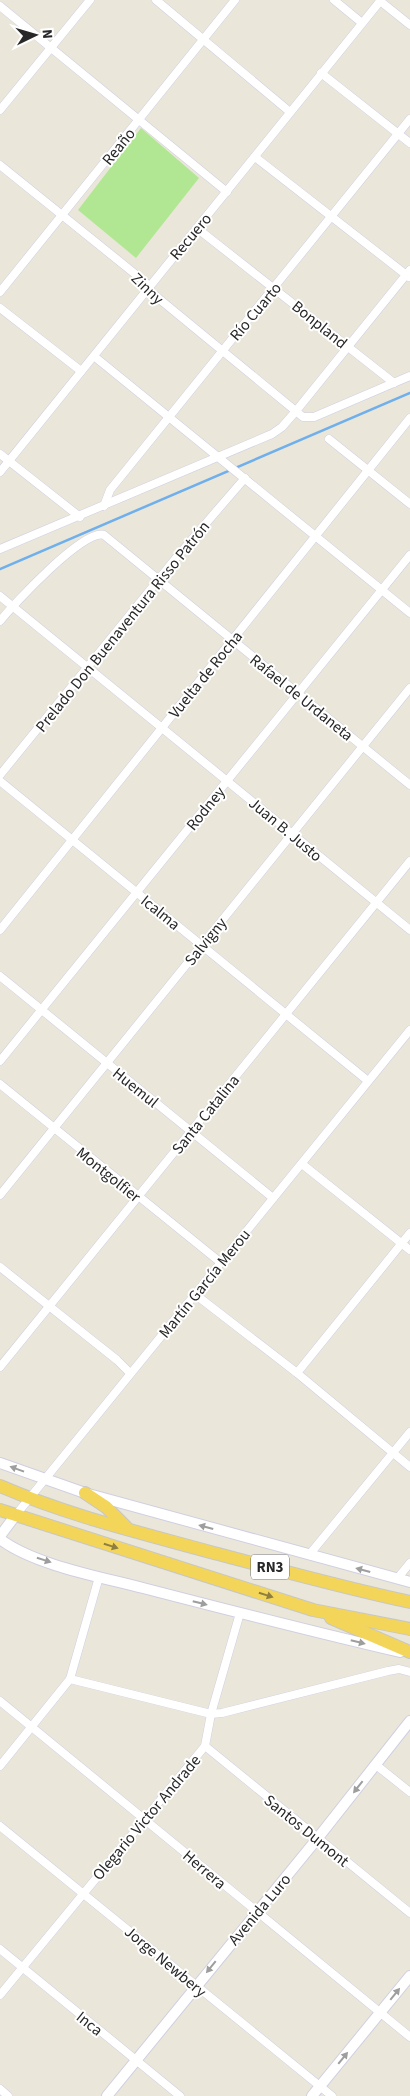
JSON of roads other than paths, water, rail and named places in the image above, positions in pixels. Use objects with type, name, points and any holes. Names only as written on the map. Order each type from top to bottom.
[{"type":"highway","name":"RN3","points":[[0,1486],[28,1498],[130,1530],[410,1602]]},
{"type":"highway","points":[[85,1493],[106,1507],[117,1520],[130,1530]]},
{"type":"highway","name":"RN3","points":[[0,1510],[313,1610],[410,1629]]},
{"type":"highway","points":[[387,1597],[410,1596]]},
{"type":"highway","points":[[313,1610],[410,1653]]},
{"type":"street","points":[[0,110],[90,0]]},
{"type":"street","points":[[156,0],[290,112]]},
{"type":"street","name":"Reaño","points":[[0,292],[205,40],[235,0]]},
{"type":"street","points":[[334,0],[362,23]]},
{"type":"street","points":[[380,1],[410,25]]},
{"type":"street","name":"Recuero","points":[[0,472],[380,1]]},
{"type":"street","points":[[0,6],[227,192]]},
{"type":"street","points":[[321,73],[410,143]]},
{"type":"street","name":"Río Cuarto","points":[[104,506],[110,490],[410,119]]},
{"type":"street","points":[[0,549],[80,517],[272,434],[282,427],[296,412],[409,274],[255,157]]},
{"type":"street","name":"Zinny","points":[[0,165],[145,282],[148,288],[296,412]]},
{"type":"street","name":"Bonpland","points":[[198,228],[394,383]]},
{"type":"street","points":[[0,308],[81,371]]},
{"type":"street","points":[[94,357],[220,456],[410,613]]},
{"type":"street","points":[[296,412],[304,417],[314,417],[410,376]]},
{"type":"street","name":"Vuelta de Rocha","points":[[0,930],[410,418]]},
{"type":"street","points":[[329,439],[410,504]]},
{"type":"street","points":[[0,454],[80,517]]},
{"type":"street","name":"Prelado Don Buenaventura Risso Patrón","points":[[0,775],[158,580],[245,478]]},
{"type":"street","name":"Rafael de Urdaneta","points":[[12,606],[79,544],[100,534],[410,785]]},
{"type":"street","name":"Rodney","points":[[0,1061],[410,554]]},
{"type":"street","name":"Juan B. Justo","points":[[0,596],[410,930]]},
{"type":"street","points":[[0,621],[12,606]]},
{"type":"street","name":"Salvigny","points":[[0,1195],[410,688]]},
{"type":"street","name":"Icalma","points":[[0,781],[368,1081]]},
{"type":"street","name":"Santa Catalina","points":[[0,1367],[410,861]]},
{"type":"street","name":"Huemul","points":[[0,976],[273,1198]]},
{"type":"street","name":"Martín García Merou","points":[[0,1538],[28,1498],[196,1295],[220,1262],[410,1031]]},
{"type":"street","name":"Montgolfier","points":[[0,1084],[220,1262]]},
{"type":"street","points":[[302,1164],[410,1250]]},
{"type":"street","points":[[297,1373],[410,1233]]},
{"type":"street","points":[[0,1267],[117,1360],[130,1373]]},
{"type":"street","points":[[196,1295],[297,1373],[410,1467]]},
{"type":"street","points":[[309,1555],[410,1432]]},
{"type":"street","points":[[0,1463],[85,1493],[410,1582]]},
{"type":"street","points":[[0,1538],[14,1549],[99,1577],[410,1653]]},
{"type":"street","points":[[397,1579],[410,1563]]},
{"type":"street","points":[[0,1766],[70,1680],[99,1577]]},
{"type":"street","name":"Olegario Victor Andrade","points":[[0,1995],[205,1746],[211,1714],[240,1613]]},
{"type":"street","points":[[70,1680],[211,1714],[222,1713],[388,1671],[399,1669],[410,1672]]},
{"type":"street","name":"Herrera","points":[[0,1702],[410,2037]]},
{"type":"street","name":"Avenida Luro","points":[[107,2096],[256,1912],[318,1839],[410,1721]]},
{"type":"street","name":"Santos Dumont","points":[[205,1746],[410,1914]]},
{"type":"street","points":[[376,1765],[410,1792]]},
{"type":"street","name":"Jorge Newbery","points":[[0,1826],[332,2096]]},
{"type":"street","name":"Inca","points":[[0,1949],[180,2096]]},
{"type":"street","points":[[312,2096],[410,1976]]},
{"type":"street","points":[[0,2089],[8,2096]]},
{"type":"waterway","points":[[0,569],[410,393]]}]
